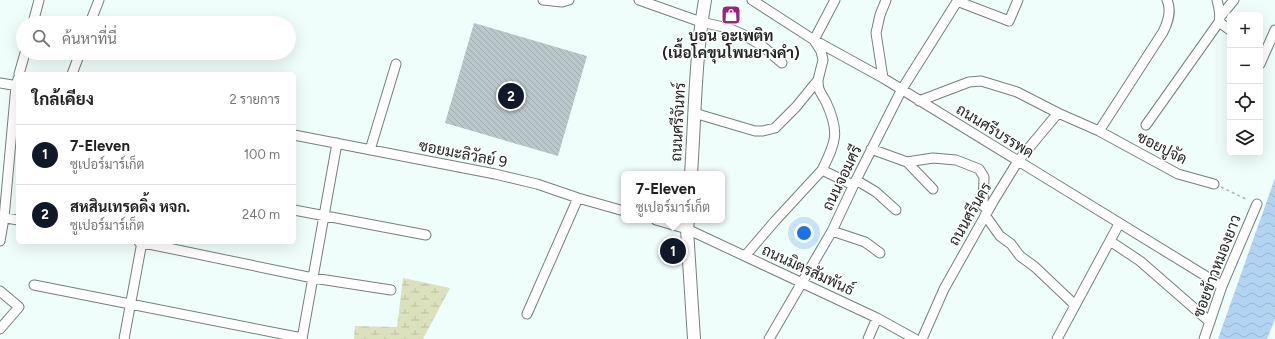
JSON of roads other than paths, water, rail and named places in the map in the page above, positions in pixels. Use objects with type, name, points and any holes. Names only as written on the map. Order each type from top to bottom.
[{"type":"main road","name":"ถนนศรีจันทร์","points":[[691,171],[701,22],[705,0]]},
{"type":"main road","points":[[688,225],[694,339]]},
{"type":"street","points":[[34,16],[38,0]]},
{"type":"street","points":[[93,16],[99,0]]},
{"type":"street","points":[[543,0],[562,2],[569,0]]},
{"type":"street","points":[[639,0],[701,22],[728,28],[742,34],[760,45],[782,64]]},
{"type":"street","name":"ถนนศรีบรรพด","points":[[752,0],[814,40],[902,89],[1222,286]]},
{"type":"street","points":[[745,256],[822,170],[832,150],[836,133],[829,109],[818,90],[818,80],[823,60],[821,51],[814,40],[835,0]]},
{"type":"street","points":[[883,78],[876,32],[880,15],[886,0]]},
{"type":"street","points":[[958,0],[1009,21],[1018,0]]},
{"type":"street","name":"ถนนจอมศรี","points":[[769,339],[832,231],[854,183],[902,89],[958,0]]},
{"type":"street","points":[[1099,131],[1163,32],[1169,17],[1170,10],[1168,0]]},
{"type":"street","points":[[1217,0],[1220,20],[1227,27]]},
{"type":"street","points":[[1146,125],[1234,0]]},
{"type":"street","points":[[1263,51],[1275,30]]},
{"type":"street","points":[[20,72],[23,60]]},
{"type":"street","points":[[73,72],[77,60]]},
{"type":"street","points":[[370,150],[396,64]]},
{"type":"street","points":[[694,113],[755,132],[769,130],[774,128],[791,112],[818,80]]},
{"type":"street","name":"ซอยปูจัด","points":[[919,100],[969,82],[981,81],[1017,92],[1058,113],[1099,131],[1178,174],[1214,184]]},
{"type":"street","points":[[0,83],[16,84]]},
{"type":"street","points":[[0,241],[16,93]]},
{"type":"street","name":"ถนนศรีนคร","points":[[922,339],[944,289],[987,212],[1018,161],[1058,113]]},
{"type":"street","name":"ซอยมะลิวัลย์ 9","points":[[296,135],[495,174],[537,184],[621,210]]},
{"type":"street","points":[[34,285],[302,338],[337,143]]},
{"type":"street","points":[[871,149],[907,162],[932,188]]},
{"type":"street","points":[[907,162],[933,158],[956,160],[979,169],[984,177],[983,206],[1000,236],[1011,244],[1020,256],[1035,267],[1075,306]]},
{"type":"street","points":[[822,170],[876,192],[896,210]]},
{"type":"street","points":[[527,314],[578,198]]},
{"type":"street","name":"ซอยข้าวหมองยาว","points":[[1204,339],[1222,286],[1257,204]]},
{"type":"street","points":[[296,210],[426,235]]},
{"type":"street","points":[[2,218],[16,220]]},
{"type":"street","points":[[675,223],[688,225]]},
{"type":"street","points":[[1057,339],[1120,224]]},
{"type":"street","name":"ถนนมิตรสัมพันธ์","points":[[688,225],[745,256],[877,318],[915,339]]},
{"type":"street","points":[[832,231],[865,242],[880,253]]},
{"type":"street","points":[[1110,242],[1140,260],[1210,322]]},
{"type":"street","points":[[124,339],[141,244]]},
{"type":"street","points":[[150,244],[312,278],[391,290]]},
{"type":"street","points":[[0,291],[19,307],[0,329]]},
{"type":"street","points":[[868,339],[877,318]]},
{"type":"water","points":[[1275,178],[1275,319],[1267,339],[1218,339]]},
{"type":"place","name":"บอน อะเพติท (เนื้อโคขุนโพนยางคำ)","points":[[731,15]]},
{"type":"place","name":"สหสินเทรดดิ้ง หจก.","points":[[511,96]]},
{"type":"place","name":"7-Eleven","points":[[673,251]]}]
